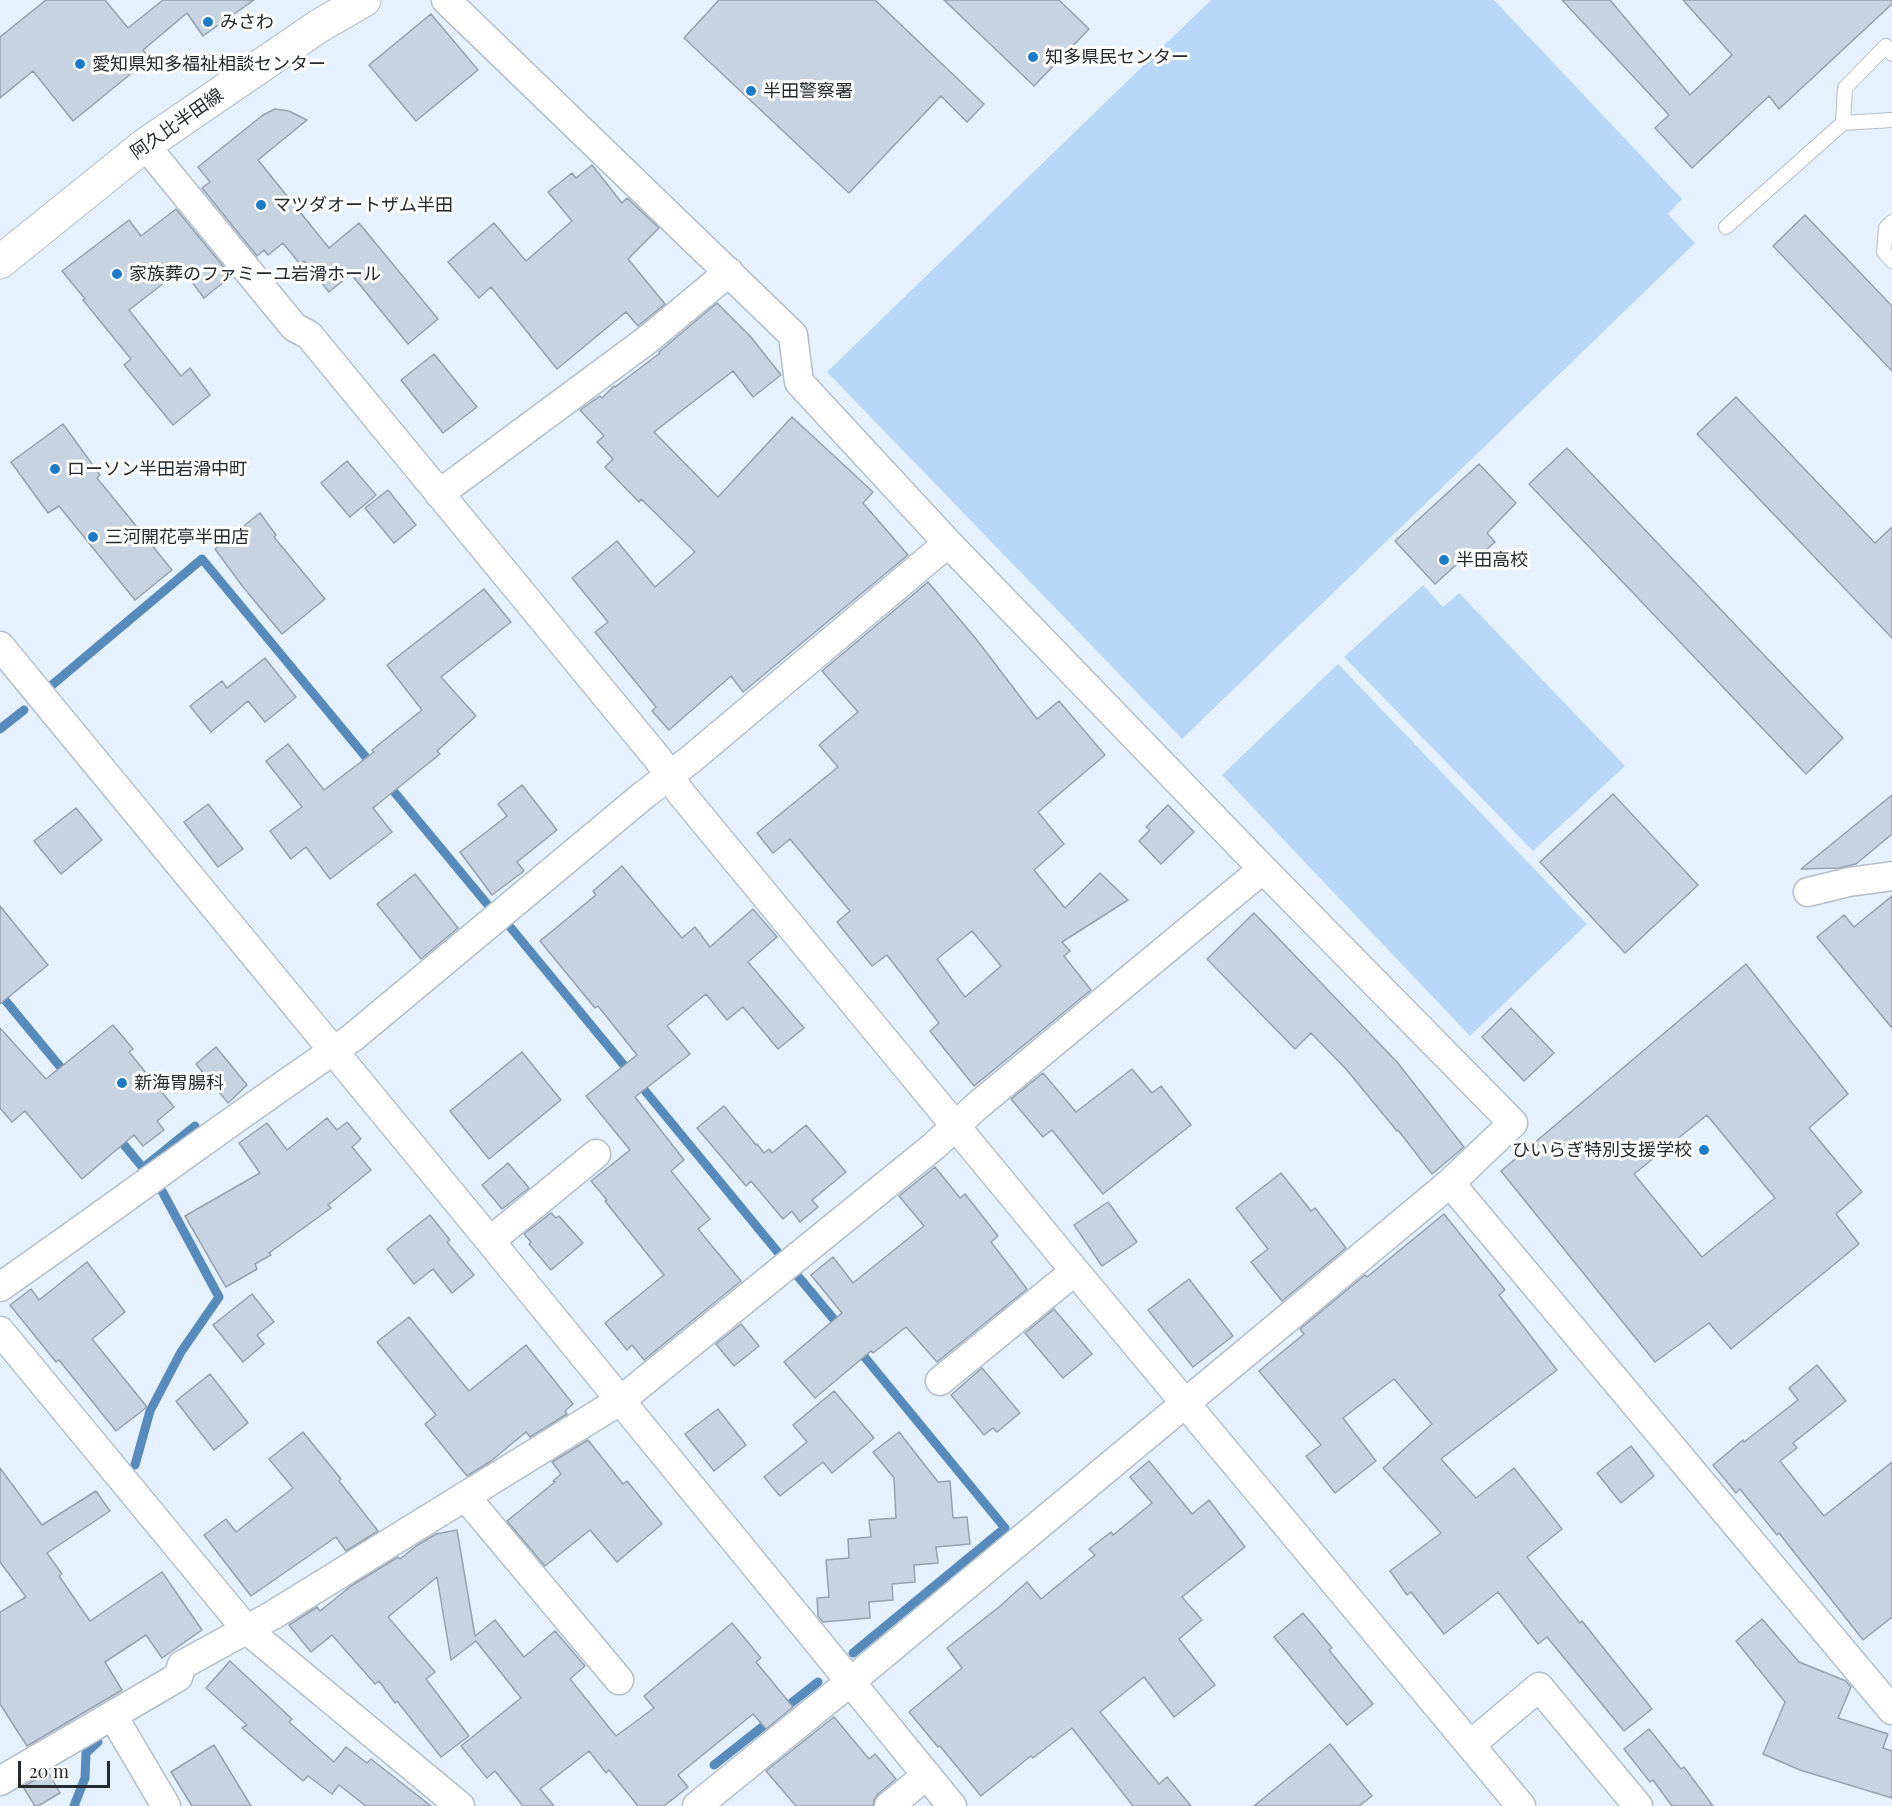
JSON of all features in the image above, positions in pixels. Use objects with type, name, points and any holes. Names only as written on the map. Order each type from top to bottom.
[{"type":"main road","name":"阿久比半田線","points":[[0,262],[145,146],[319,26],[364,0]]},
{"type":"street","points":[[446,0],[794,335],[799,382],[948,543],[1263,869],[1513,1123],[1450,1183],[850,1682],[697,1806]]},
{"type":"street","points":[[145,146],[294,327],[309,335],[658,759],[680,792],[1519,1805]]},
{"type":"street","points":[[439,494],[646,340],[729,272]]},
{"type":"street","points":[[0,1287],[352,1038],[948,543]]},
{"type":"street","points":[[0,646],[952,1806]]},
{"type":"street","points":[[0,1781],[177,1677],[182,1665],[273,1615],[621,1400],[934,1146],[956,1125],[1263,869]]},
{"type":"street","points":[[1808,892],[1849,882],[1892,876]]},
{"type":"street","points":[[490,1241],[596,1154]]},
{"type":"street","points":[[1450,1183],[1892,1710]]},
{"type":"street","points":[[940,1381],[1075,1271]]},
{"type":"street","points":[[0,1331],[246,1629],[460,1806]]},
{"type":"street","points":[[465,1496],[619,1680]]},
{"type":"street","points":[[1470,1745],[1539,1687],[1638,1806]]},
{"type":"street","points":[[113,1716],[166,1806]]},
{"type":"street","points":[[889,1806],[927,1775]]},
{"type":"lane","points":[[1843,123],[1845,88],[1886,46],[1892,54]]},
{"type":"lane","points":[[1726,226],[1843,123],[1892,120]]},
{"type":"lane","points":[[1892,222],[1886,228],[1884,252],[1892,261]]},
{"type":"shaded area","points":[[1211,0],[1494,0],[1682,199],[1668,214],[1695,243],[1182,739],[827,372]]},
{"type":"shaded area","points":[[1423,585],[1443,607],[1459,593],[1625,766],[1533,851],[1344,657]]},
{"type":"shaded area","points":[[1338,664],[1587,924],[1470,1036],[1222,775]]},
{"type":"building","name":"愛知県知多福祉相談センター","points":[[46,0],[105,0],[128,28],[163,0],[254,0],[203,36],[187,13],[143,50],[150,58],[73,121],[33,71],[0,98],[0,37]]},
{"type":"building","points":[[719,0],[875,0],[984,104],[967,122],[941,96],[849,193],[684,38]]},
{"type":"building","name":"知多県民センター","points":[[944,0],[1059,0],[1089,29],[1034,86]]},
{"type":"building","points":[[1562,0],[1610,0],[1690,95],[1732,55],[1683,0],[1892,0],[1892,4],[1779,109],[1769,96],[1692,168],[1655,128],[1669,115]]},
{"type":"building","points":[[431,14],[478,70],[416,121],[369,65]]},
{"type":"building","points":[[275,109],[289,111],[307,120],[258,160],[329,248],[359,223],[438,319],[408,344],[351,274],[329,292],[304,261],[300,264],[283,243],[268,255],[264,250],[257,256],[202,188],[210,182],[198,167],[263,115]]},
{"type":"building","points":[[592,165],[622,203],[627,198],[659,228],[628,259],[665,304],[638,326],[626,312],[557,369],[491,287],[479,298],[448,262],[494,223],[526,261],[572,221],[548,192],[572,173],[576,178]]},
{"type":"building","points":[[176,209],[231,276],[204,298],[182,269],[129,310],[181,376],[190,368],[210,395],[173,425],[124,365],[131,359],[62,271],[129,220],[141,236]]},
{"type":"building","points":[[1805,215],[1892,306],[1892,371],[1773,246]]},
{"type":"building","points":[[717,303],[750,336],[781,375],[753,397],[733,371],[654,432],[718,497],[792,417],[873,492],[863,503],[908,555],[743,692],[731,676],[669,730],[652,711],[656,707],[595,632],[608,622],[572,578],[617,541],[655,587],[695,552],[641,499],[639,502],[605,467],[613,459],[597,442],[604,436],[580,410],[600,396],[602,398],[614,386],[660,353]]},
{"type":"building","points":[[434,354],[477,407],[443,433],[401,380]]},
{"type":"building","points":[[1736,397],[1875,543],[1892,527],[1892,638],[1697,434]]},
{"type":"building","points":[[63,424],[100,475],[97,478],[172,570],[135,600],[59,506],[48,513],[11,462]]},
{"type":"building","points":[[1567,448],[1843,738],[1806,774],[1529,484]]},
{"type":"building","points":[[347,461],[376,495],[350,517],[321,483]]},
{"type":"building","points":[[1479,464],[1516,503],[1487,533],[1495,542],[1472,562],[1466,556],[1435,584],[1395,541]]},
{"type":"building","points":[[388,490],[416,525],[394,543],[365,508]]},
{"type":"building","points":[[260,513],[276,535],[274,537],[325,599],[282,634],[215,549]]},
{"type":"building","points":[[928,582],[977,640],[1037,719],[1059,701],[1105,755],[1038,812],[1064,844],[1034,870],[1065,908],[1100,873],[1128,900],[1062,942],[1070,951],[1064,956],[1091,990],[974,1086],[930,1031],[939,1023],[887,955],[872,966],[837,922],[850,911],[790,839],[773,853],[757,833],[838,767],[819,745],[858,712],[822,671]],"holes":[[[972,931],[1001,966],[965,997],[937,959]]]},
{"type":"building","points":[[484,589],[511,622],[441,677],[476,716],[437,751],[440,754],[373,808],[392,832],[330,879],[306,847],[291,859],[270,831],[302,807],[266,761],[288,744],[324,790],[374,752],[372,750],[422,710],[387,665]]},
{"type":"building","points":[[265,658],[296,697],[265,722],[248,701],[211,732],[190,706],[222,681],[227,688]]},
{"type":"building","points":[[522,785],[557,830],[517,862],[524,871],[492,895],[460,852],[507,816],[498,804]]},
{"type":"building","points":[[1613,794],[1698,885],[1625,953],[1540,862]]},
{"type":"building","points":[[1892,795],[1892,834],[1856,864],[1839,868],[1801,869]]},
{"type":"building","points":[[208,804],[243,849],[218,867],[184,822]]},
{"type":"building","points":[[1168,805],[1194,832],[1161,864],[1139,841],[1150,830],[1146,827]]},
{"type":"building","points":[[76,808],[102,840],[61,874],[34,841]]},
{"type":"building","points":[[622,866],[682,938],[695,927],[710,947],[753,909],[777,937],[748,962],[804,1028],[778,1049],[743,1007],[727,1020],[706,994],[667,1026],[690,1054],[635,1097],[684,1160],[671,1171],[710,1219],[698,1229],[741,1281],[644,1360],[632,1345],[627,1350],[605,1323],[664,1275],[591,1181],[630,1150],[586,1096],[637,1055],[598,1006],[595,1008],[540,941],[596,895],[593,891]]},
{"type":"building","points":[[415,874],[458,928],[421,959],[377,904]]},
{"type":"building","points":[[1892,896],[1892,1028],[1817,937],[1844,915],[1854,927]]},
{"type":"building","points":[[0,906],[48,965],[0,1004]]},
{"type":"building","points":[[1254,913],[1397,1062],[1464,1147],[1432,1174],[1346,1069],[1311,1033],[1295,1049],[1207,959]]},
{"type":"building","points":[[1746,964],[1848,1094],[1809,1128],[1862,1192],[1836,1214],[1859,1244],[1731,1349],[1709,1323],[1655,1362],[1501,1171]],"holes":[[[1707,1115],[1775,1198],[1702,1257],[1634,1174]]]},
{"type":"building","points":[[1511,1008],[1554,1053],[1524,1081],[1482,1037]]},
{"type":"building","points":[[113,1025],[133,1049],[129,1052],[174,1107],[157,1121],[164,1130],[143,1146],[134,1135],[82,1179],[25,1111],[12,1122],[0,1108],[0,1028],[46,1079]]},
{"type":"building","points":[[216,1047],[247,1085],[228,1103],[196,1064]]},
{"type":"building","points":[[522,1052],[561,1100],[489,1159],[450,1111]]},
{"type":"building","points":[[1132,1069],[1152,1093],[1161,1086],[1191,1125],[1103,1194],[1052,1130],[1043,1137],[1011,1099],[1043,1073],[1076,1112]]},
{"type":"building","points":[[724,1106],[764,1153],[769,1149],[772,1153],[806,1125],[846,1172],[812,1200],[818,1207],[800,1222],[792,1211],[783,1219],[751,1181],[746,1186],[697,1128]]},
{"type":"building","points":[[327,1118],[337,1130],[347,1122],[361,1139],[352,1147],[371,1170],[328,1205],[331,1208],[269,1253],[271,1255],[255,1264],[257,1269],[226,1287],[185,1216],[260,1173],[239,1143],[267,1123],[287,1150]]},
{"type":"building","points":[[508,1163],[529,1188],[502,1209],[482,1185]]},
{"type":"building","points":[[935,1167],[960,1198],[965,1194],[998,1236],[991,1242],[1027,1289],[937,1362],[906,1327],[873,1353],[871,1351],[815,1398],[784,1362],[842,1313],[811,1275],[833,1257],[853,1283],[924,1226],[899,1196]]},
{"type":"building","points":[[1281,1173],[1311,1211],[1315,1208],[1346,1248],[1282,1301],[1251,1262],[1268,1249],[1236,1208]]},
{"type":"building","points":[[1108,1202],[1137,1242],[1102,1266],[1074,1225]]},
{"type":"building","points":[[551,1213],[556,1218],[559,1216],[583,1243],[551,1270],[529,1244],[531,1242],[524,1234]]},
{"type":"building","points":[[1444,1214],[1505,1290],[1499,1295],[1557,1370],[1441,1459],[1476,1498],[1514,1468],[1562,1529],[1527,1557],[1580,1623],[1582,1621],[1652,1709],[1624,1731],[1547,1637],[1538,1644],[1498,1592],[1444,1634],[1411,1592],[1407,1595],[1390,1571],[1441,1533],[1383,1468],[1432,1424],[1394,1379],[1343,1418],[1376,1461],[1335,1493],[1306,1456],[1321,1445],[1259,1371],[1304,1334],[1300,1329]]},
{"type":"building","points":[[430,1215],[450,1240],[447,1242],[474,1275],[452,1293],[433,1269],[414,1284],[387,1249]]},
{"type":"building","points":[[87,1262],[125,1312],[92,1339],[147,1407],[116,1431],[59,1360],[56,1362],[10,1305],[31,1289],[39,1300]]},
{"type":"building","points":[[1189,1279],[1233,1336],[1193,1367],[1148,1310]]},
{"type":"building","points":[[252,1294],[274,1322],[257,1335],[264,1344],[243,1362],[213,1325]]},
{"type":"building","points":[[1054,1309],[1092,1354],[1063,1378],[1025,1333]]},
{"type":"building","points":[[409,1317],[469,1391],[526,1345],[573,1404],[565,1411],[567,1414],[530,1437],[526,1432],[491,1461],[467,1476],[425,1424],[436,1415],[377,1342]]},
{"type":"building","points":[[741,1324],[759,1346],[734,1366],[716,1344]]},
{"type":"building","points":[[1817,1365],[1846,1401],[1793,1443],[1797,1448],[1780,1461],[1824,1516],[1892,1462],[1892,1617],[1863,1640],[1779,1533],[1777,1535],[1740,1489],[1736,1493],[1713,1465],[1798,1400],[1789,1388]]},
{"type":"building","points":[[982,1368],[1020,1413],[997,1432],[993,1428],[984,1435],[951,1395]]},
{"type":"building","points":[[210,1374],[248,1423],[214,1450],[176,1401]]},
{"type":"building","points":[[834,1391],[874,1438],[832,1473],[823,1462],[780,1496],[764,1477],[807,1442],[793,1425]]},
{"type":"building","points":[[718,1409],[746,1445],[714,1471],[685,1434]]},
{"type":"building","points":[[303,1432],[341,1479],[339,1481],[378,1531],[346,1551],[336,1537],[251,1596],[204,1535],[226,1519],[236,1532],[293,1488],[269,1459]]},
{"type":"building","points":[[899,1432],[938,1482],[950,1481],[953,1518],[967,1517],[970,1544],[936,1547],[938,1563],[914,1565],[915,1582],[892,1584],[893,1600],[869,1602],[870,1618],[823,1622],[818,1616],[817,1598],[829,1597],[826,1560],[849,1558],[848,1539],[871,1537],[869,1520],[896,1518],[894,1478],[873,1452]]},
{"type":"building","points":[[588,1440],[623,1484],[627,1481],[662,1524],[617,1562],[590,1530],[545,1566],[507,1521],[555,1482],[553,1481],[561,1474],[552,1462]]},
{"type":"building","points":[[1631,1446],[1654,1476],[1621,1503],[1597,1473]]},
{"type":"building","points":[[1149,1461],[1192,1514],[1209,1500],[1245,1547],[1182,1597],[1202,1620],[1179,1639],[1215,1685],[1174,1717],[1144,1677],[1100,1712],[1159,1784],[1167,1777],[1191,1806],[1133,1806],[1072,1728],[1033,1758],[1031,1756],[981,1796],[909,1712],[962,1668],[947,1648],[1027,1582],[1041,1599],[1095,1555],[1089,1549],[1111,1532],[1113,1535],[1152,1503],[1130,1477]]},
{"type":"building","points":[[0,1468],[42,1525],[96,1491],[110,1511],[47,1553],[62,1574],[59,1576],[90,1621],[162,1572],[202,1630],[162,1658],[146,1635],[105,1662],[122,1690],[27,1746],[0,1704],[0,1612],[26,1597],[0,1562]]},
{"type":"building","points":[[457,1530],[475,1636],[495,1620],[524,1657],[555,1631],[585,1666],[570,1679],[616,1736],[654,1708],[644,1696],[732,1623],[761,1658],[756,1662],[793,1707],[766,1729],[753,1714],[678,1775],[688,1787],[664,1806],[638,1806],[609,1770],[606,1773],[589,1751],[540,1789],[554,1806],[523,1806],[495,1771],[487,1778],[461,1746],[521,1698],[476,1641],[451,1660],[437,1577],[388,1617],[435,1672],[426,1679],[469,1736],[441,1757],[397,1701],[395,1703],[379,1681],[375,1684],[332,1635],[311,1652],[289,1625],[317,1607],[320,1611],[351,1586],[398,1557],[400,1559],[436,1534]]},
{"type":"building","points":[[1303,1613],[1332,1648],[1329,1650],[1373,1704],[1347,1725],[1274,1637]]},
{"type":"building","points":[[1762,1619],[1799,1662],[1846,1681],[1851,1687],[1838,1718],[1888,1734],[1883,1748],[1892,1751],[1892,1798],[1800,1770],[1763,1754],[1785,1702],[1736,1641]]},
{"type":"building","points":[[230,1661],[292,1719],[289,1722],[334,1762],[346,1747],[367,1763],[371,1759],[431,1806],[366,1806],[339,1785],[332,1794],[308,1776],[303,1781],[242,1728],[247,1725],[206,1688]]},
{"type":"building","points":[[834,1717],[869,1759],[875,1754],[896,1779],[878,1794],[873,1806],[796,1806],[766,1771]]},
{"type":"building","points":[[1649,1729],[1681,1769],[1684,1767],[1713,1806],[1672,1806],[1653,1780],[1650,1782],[1624,1749]]},
{"type":"building","points":[[1330,1744],[1372,1796],[1359,1806],[1254,1806]]},
{"type":"building","points":[[214,1745],[251,1806],[192,1806],[171,1772]]},
{"type":"building","points":[[48,1772],[60,1793],[35,1806],[23,1787]]},
{"type":"waterway","points":[[52,685],[202,559],[374,767]]},
{"type":"waterway","points":[[0,729],[24,710]]},
{"type":"waterway","points":[[386,782],[488,905]]},
{"type":"waterway","points":[[511,928],[781,1256]]},
{"type":"waterway","points":[[0,994],[67,1075]]},
{"type":"waterway","points":[[116,1135],[143,1168],[195,1126]]},
{"type":"waterway","points":[[135,1465],[150,1411],[181,1352],[219,1297],[162,1191]]},
{"type":"waterway","points":[[796,1274],[842,1329]]},
{"type":"waterway","points":[[853,1653],[1005,1528],[858,1349]]},
{"type":"waterway","points":[[781,1711],[818,1682]]},
{"type":"waterway","points":[[714,1765],[771,1720]]},
{"type":"waterway","points":[[74,1806],[85,1778],[86,1753],[98,1742]]},
{"type":"place","name":"みさわ","points":[[208,22]]},
{"type":"place","name":"知多県民センター","points":[[1033,57]]},
{"type":"place","name":"愛知県知多福祉相談センター","points":[[80,64]]},
{"type":"place","name":"半田警察署","points":[[751,91]]},
{"type":"place","name":"マツダオートザム半田","points":[[261,205]]},
{"type":"place","name":"家族葬のファミーユ岩滑ホール","points":[[117,274]]},
{"type":"place","name":"ローソン半田岩滑中町","points":[[55,469]]},
{"type":"place","name":"三河開花亭半田店","points":[[93,537]]},
{"type":"place","name":"半田高校","points":[[1444,560]]},
{"type":"place","name":"新海胃腸科","points":[[122,1083]]},
{"type":"place","name":"ひいらぎ特別支援学校","points":[[1704,1150]]}]
